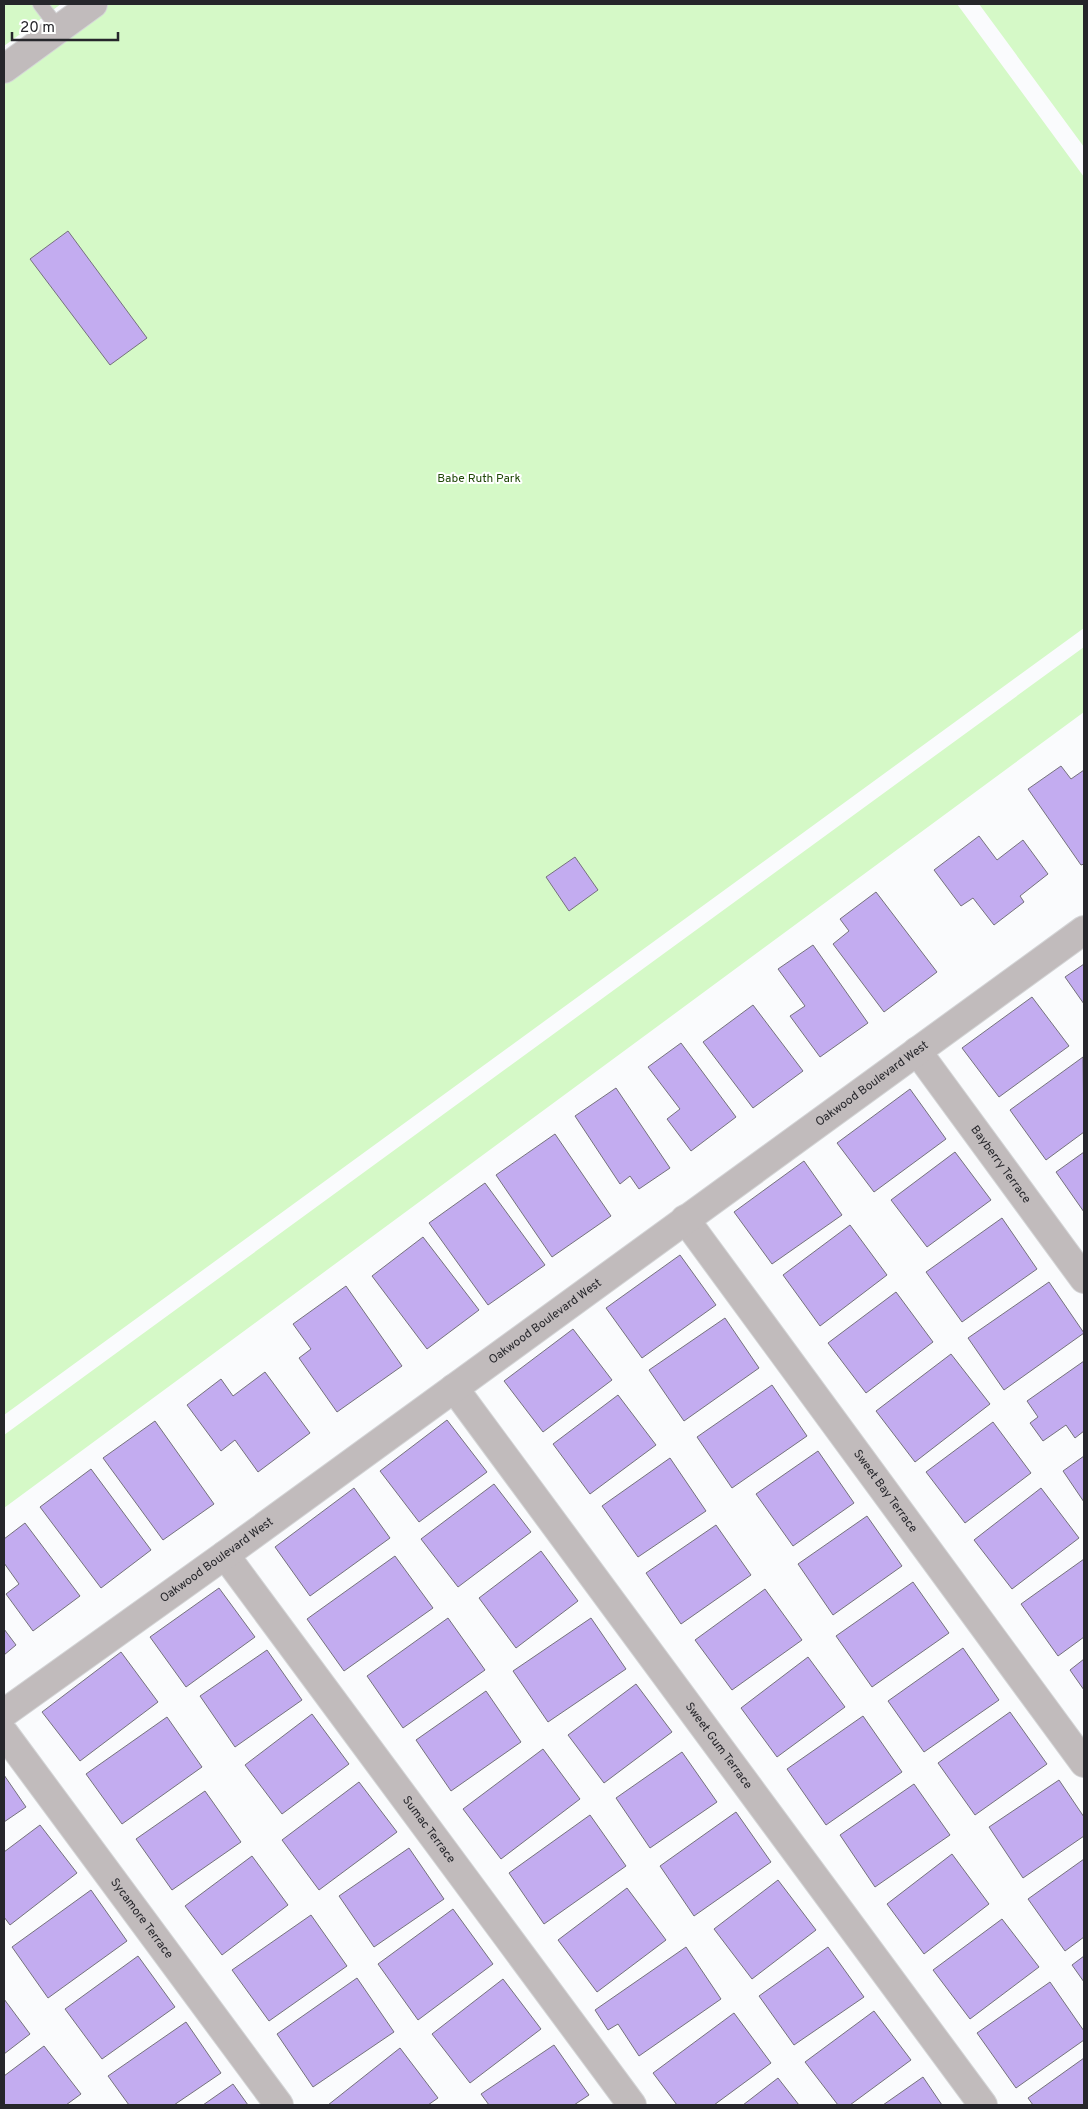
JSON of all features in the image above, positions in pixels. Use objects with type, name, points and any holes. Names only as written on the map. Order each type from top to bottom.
[{"type":"street","points":[[4,69],[93,4]]},
{"type":"street","name":"Oakwood Boulevard West","points":[[4,1712],[225,1555],[1084,930]]},
{"type":"street","name":"Bayberry Terrace","points":[[917,1051],[1084,1279]]},
{"type":"street","name":"Sweet Bay Terrace","points":[[685,1219],[1084,1763]]},
{"type":"street","name":"Sweet Gum Terrace","points":[[454,1388],[983,2105]]},
{"type":"street","name":"Sumac Terrace","points":[[225,1555],[632,2105]]},
{"type":"street","name":"Sycamore Terrace","points":[[4,1733],[279,2105]]},
{"type":"lane","points":[[40,4],[59,29]]},
{"type":"green space","points":[[4,4],[61,4],[4,46]]},
{"type":"green space","name":"Babe Ruth Park","points":[[93,4],[957,4],[1084,177],[1084,628],[4,1415],[4,69]]},
{"type":"green space","points":[[979,4],[1084,4],[1084,147]]},
{"type":"green space","points":[[1084,647],[1084,712],[4,1508],[4,1435]]},
{"type":"building","points":[[68,231],[147,338],[110,365],[30,259]]},
{"type":"building","points":[[1061,766],[1071,779],[1084,770],[1084,864],[1081,865],[1028,789]]},
{"type":"building","points":[[979,836],[997,860],[1023,840],[1048,874],[1020,896],[1024,902],[994,925],[973,898],[961,906],[934,870]]},
{"type":"building","points":[[575,857],[598,890],[569,911],[546,877]]},
{"type":"building","points":[[876,892],[937,972],[884,1012],[833,944],[849,931],[840,919]]},
{"type":"building","points":[[813,945],[868,1023],[820,1057],[790,1016],[805,1006],[778,969]]},
{"type":"building","points":[[1084,964],[1084,1004],[1065,977]]},
{"type":"building","points":[[1032,997],[1069,1046],[999,1097],[962,1048]]},
{"type":"building","points":[[753,1005],[803,1071],[753,1108],[703,1042]]},
{"type":"building","points":[[681,1043],[736,1117],[691,1151],[667,1119],[680,1109],[648,1067]]},
{"type":"building","points":[[1083,1057],[1084,1132],[1046,1160],[1010,1110]]},
{"type":"building","points":[[616,1088],[670,1168],[639,1189],[630,1176],[620,1184],[575,1116]]},
{"type":"building","points":[[910,1089],[946,1139],[874,1192],[837,1143]]},
{"type":"building","points":[[555,1134],[611,1216],[552,1257],[496,1175]]},
{"type":"building","points":[[955,1152],[991,1200],[927,1247],[891,1200]]},
{"type":"building","points":[[1084,1152],[1084,1212],[1056,1172]]},
{"type":"building","points":[[804,1161],[842,1215],[772,1264],[734,1212]]},
{"type":"building","points":[[485,1183],[545,1265],[488,1305],[429,1223]]},
{"type":"building","points":[[1002,1218],[1037,1269],[962,1322],[926,1272]]},
{"type":"building","points":[[850,1225],[887,1275],[820,1326],[783,1275]]},
{"type":"building","points":[[423,1237],[479,1310],[427,1349],[372,1276]]},
{"type":"building","points":[[680,1255],[716,1305],[642,1358],[606,1308]]},
{"type":"building","points":[[1049,1282],[1084,1333],[1004,1390],[968,1338]]},
{"type":"building","points":[[346,1286],[402,1366],[337,1412],[299,1358],[311,1349],[293,1324]]},
{"type":"building","points":[[896,1292],[933,1342],[866,1393],[828,1343]]},
{"type":"building","points":[[725,1318],[759,1368],[684,1421],[649,1370]]},
{"type":"building","points":[[573,1329],[612,1380],[543,1432],[504,1381]]},
{"type":"building","points":[[951,1354],[990,1404],[915,1462],[876,1411]]},
{"type":"building","points":[[1084,1361],[1084,1431],[1075,1438],[1066,1425],[1043,1441],[1030,1423],[1038,1417],[1027,1401]]},
{"type":"building","points":[[265,1372],[310,1433],[258,1472],[235,1440],[221,1451],[187,1405],[221,1379],[233,1396]]},
{"type":"building","points":[[772,1385],[807,1436],[732,1488],[697,1437]]},
{"type":"building","points":[[618,1395],[656,1445],[590,1494],[553,1444]]},
{"type":"building","points":[[447,1420],[487,1472],[419,1522],[380,1471]]},
{"type":"building","points":[[155,1421],[214,1504],[163,1540],[103,1458]]},
{"type":"building","points":[[993,1422],[1031,1473],[965,1523],[926,1472]]},
{"type":"building","points":[[818,1451],[854,1503],[793,1546],[756,1494]]},
{"type":"building","points":[[1084,1456],[1084,1502],[1063,1471]]},
{"type":"building","points":[[670,1458],[706,1511],[638,1557],[602,1506]]},
{"type":"building","points":[[91,1469],[151,1550],[101,1588],[40,1507]]},
{"type":"building","points":[[494,1484],[531,1532],[458,1587],[421,1539]]},
{"type":"building","points":[[354,1488],[390,1538],[310,1596],[275,1547]]},
{"type":"building","points":[[1041,1488],[1079,1538],[1012,1589],[974,1540]]},
{"type":"building","points":[[867,1516],[902,1566],[833,1615],[798,1564]]},
{"type":"building","points":[[25,1523],[80,1596],[33,1631],[6,1594],[19,1584],[4,1563],[4,1539]]},
{"type":"building","points":[[716,1525],[751,1575],[681,1624],[646,1573]]},
{"type":"building","points":[[541,1551],[578,1601],[516,1648],[479,1598]]},
{"type":"building","points":[[395,1556],[433,1608],[344,1671],[307,1619]]},
{"type":"building","points":[[1084,1559],[1084,1637],[1058,1656],[1021,1604]]},
{"type":"building","points":[[913,1582],[949,1633],[872,1687],[836,1636]]},
{"type":"building","points":[[219,1588],[255,1637],[186,1687],[150,1637]]},
{"type":"building","points":[[765,1589],[802,1640],[732,1690],[695,1640]]},
{"type":"building","points":[[448,1618],[485,1670],[403,1728],[367,1676]]},
{"type":"building","points":[[591,1618],[626,1669],[548,1722],[513,1671]]},
{"type":"building","points":[[4,1629],[16,1645],[4,1655]]},
{"type":"building","points":[[963,1648],[999,1700],[924,1752],[888,1701]]},
{"type":"building","points":[[267,1650],[302,1700],[235,1747],[200,1696]]},
{"type":"building","points":[[121,1652],[158,1702],[80,1761],[42,1712]]},
{"type":"building","points":[[808,1657],[845,1707],[777,1757],[741,1708]]},
{"type":"building","points":[[1084,1659],[1084,1690],[1070,1670]]},
{"type":"building","points":[[636,1684],[672,1732],[604,1783],[568,1735]]},
{"type":"building","points":[[486,1691],[521,1742],[451,1791],[416,1740]]},
{"type":"building","points":[[1010,1712],[1047,1764],[975,1815],[938,1763]]},
{"type":"building","points":[[312,1714],[349,1764],[282,1814],[245,1765]]},
{"type":"building","points":[[863,1716],[902,1772],[826,1825],[787,1769]]},
{"type":"building","points":[[167,1717],[202,1767],[122,1824],[86,1774]]},
{"type":"building","points":[[543,1749],[580,1799],[501,1859],[463,1809]]},
{"type":"building","points":[[682,1752],[717,1802],[650,1848],[616,1798]]},
{"type":"building","points":[[4,1775],[26,1807],[4,1822]]},
{"type":"building","points":[[1059,1780],[1084,1817],[1084,1836],[1023,1878],[989,1827]]},
{"type":"building","points":[[359,1782],[397,1832],[319,1890],[282,1840]]},
{"type":"building","points":[[914,1784],[950,1835],[875,1887],[840,1835]]},
{"type":"building","points":[[205,1791],[241,1842],[172,1890],[136,1839]]},
{"type":"building","points":[[736,1812],[771,1862],[694,1916],[660,1866]]},
{"type":"building","points":[[590,1815],[626,1866],[544,1924],[509,1873]]},
{"type":"building","points":[[40,1825],[77,1873],[10,1925],[4,1917],[4,1852]]},
{"type":"building","points":[[409,1848],[444,1899],[374,1947],[339,1896]]},
{"type":"building","points":[[952,1854],[989,1904],[924,1954],[887,1904]]},
{"type":"building","points":[[252,1856],[288,1905],[222,1955],[185,1906]]},
{"type":"building","points":[[1084,1859],[1084,1937],[1065,1951],[1028,1899]]},
{"type":"building","points":[[778,1880],[816,1930],[752,1979],[714,1929]]},
{"type":"building","points":[[627,1888],[666,1940],[597,1992],[558,1940]]},
{"type":"building","points":[[91,1890],[127,1941],[48,1998],[12,1947]]},
{"type":"building","points":[[453,1909],[493,1964],[418,2020],[378,1964]]},
{"type":"building","points":[[311,1915],[347,1966],[269,2021],[232,1970]]},
{"type":"building","points":[[1002,1919],[1039,1967],[970,2019],[933,1970]]},
{"type":"building","points":[[686,1947],[721,1999],[639,2056],[618,2024],[608,2030],[595,2010]]},
{"type":"building","points":[[828,1947],[864,1997],[794,2045],[759,1996]]},
{"type":"building","points":[[138,1956],[175,2007],[102,2059],[65,2009]]},
{"type":"building","points":[[1084,1956],[1084,1982],[1072,1965]]},
{"type":"building","points":[[357,1978],[394,2032],[313,2087],[277,2034]]},
{"type":"building","points":[[503,1979],[541,2029],[470,2083],[432,2034]]},
{"type":"building","points":[[1050,1982],[1084,2031],[1084,2040],[1016,2088],[977,2033]]},
{"type":"building","points":[[4,1999],[30,2034],[4,2054]]},
{"type":"building","points":[[874,2011],[911,2060],[850,2105],[838,2105],[805,2062]]},
{"type":"building","points":[[734,2013],[771,2063],[714,2105],[677,2105],[653,2073]]},
{"type":"building","points":[[186,2022],[221,2073],[174,2105],[129,2105],[108,2076]]},
{"type":"building","points":[[554,2045],[589,2095],[574,2105],[489,2105],[481,2094]]},
{"type":"building","points":[[44,2046],[81,2094],[66,2105],[4,2105],[4,2076]]},
{"type":"building","points":[[400,2048],[438,2098],[428,2105],[328,2105]]},
{"type":"building","points":[[1084,2058],[1084,2105],[1033,2105],[1028,2098]]},
{"type":"building","points":[[923,2077],[942,2105],[883,2105]]},
{"type":"building","points":[[778,2078],[799,2105],[743,2105]]},
{"type":"building","points":[[233,2084],[248,2105],[203,2105]]}]
